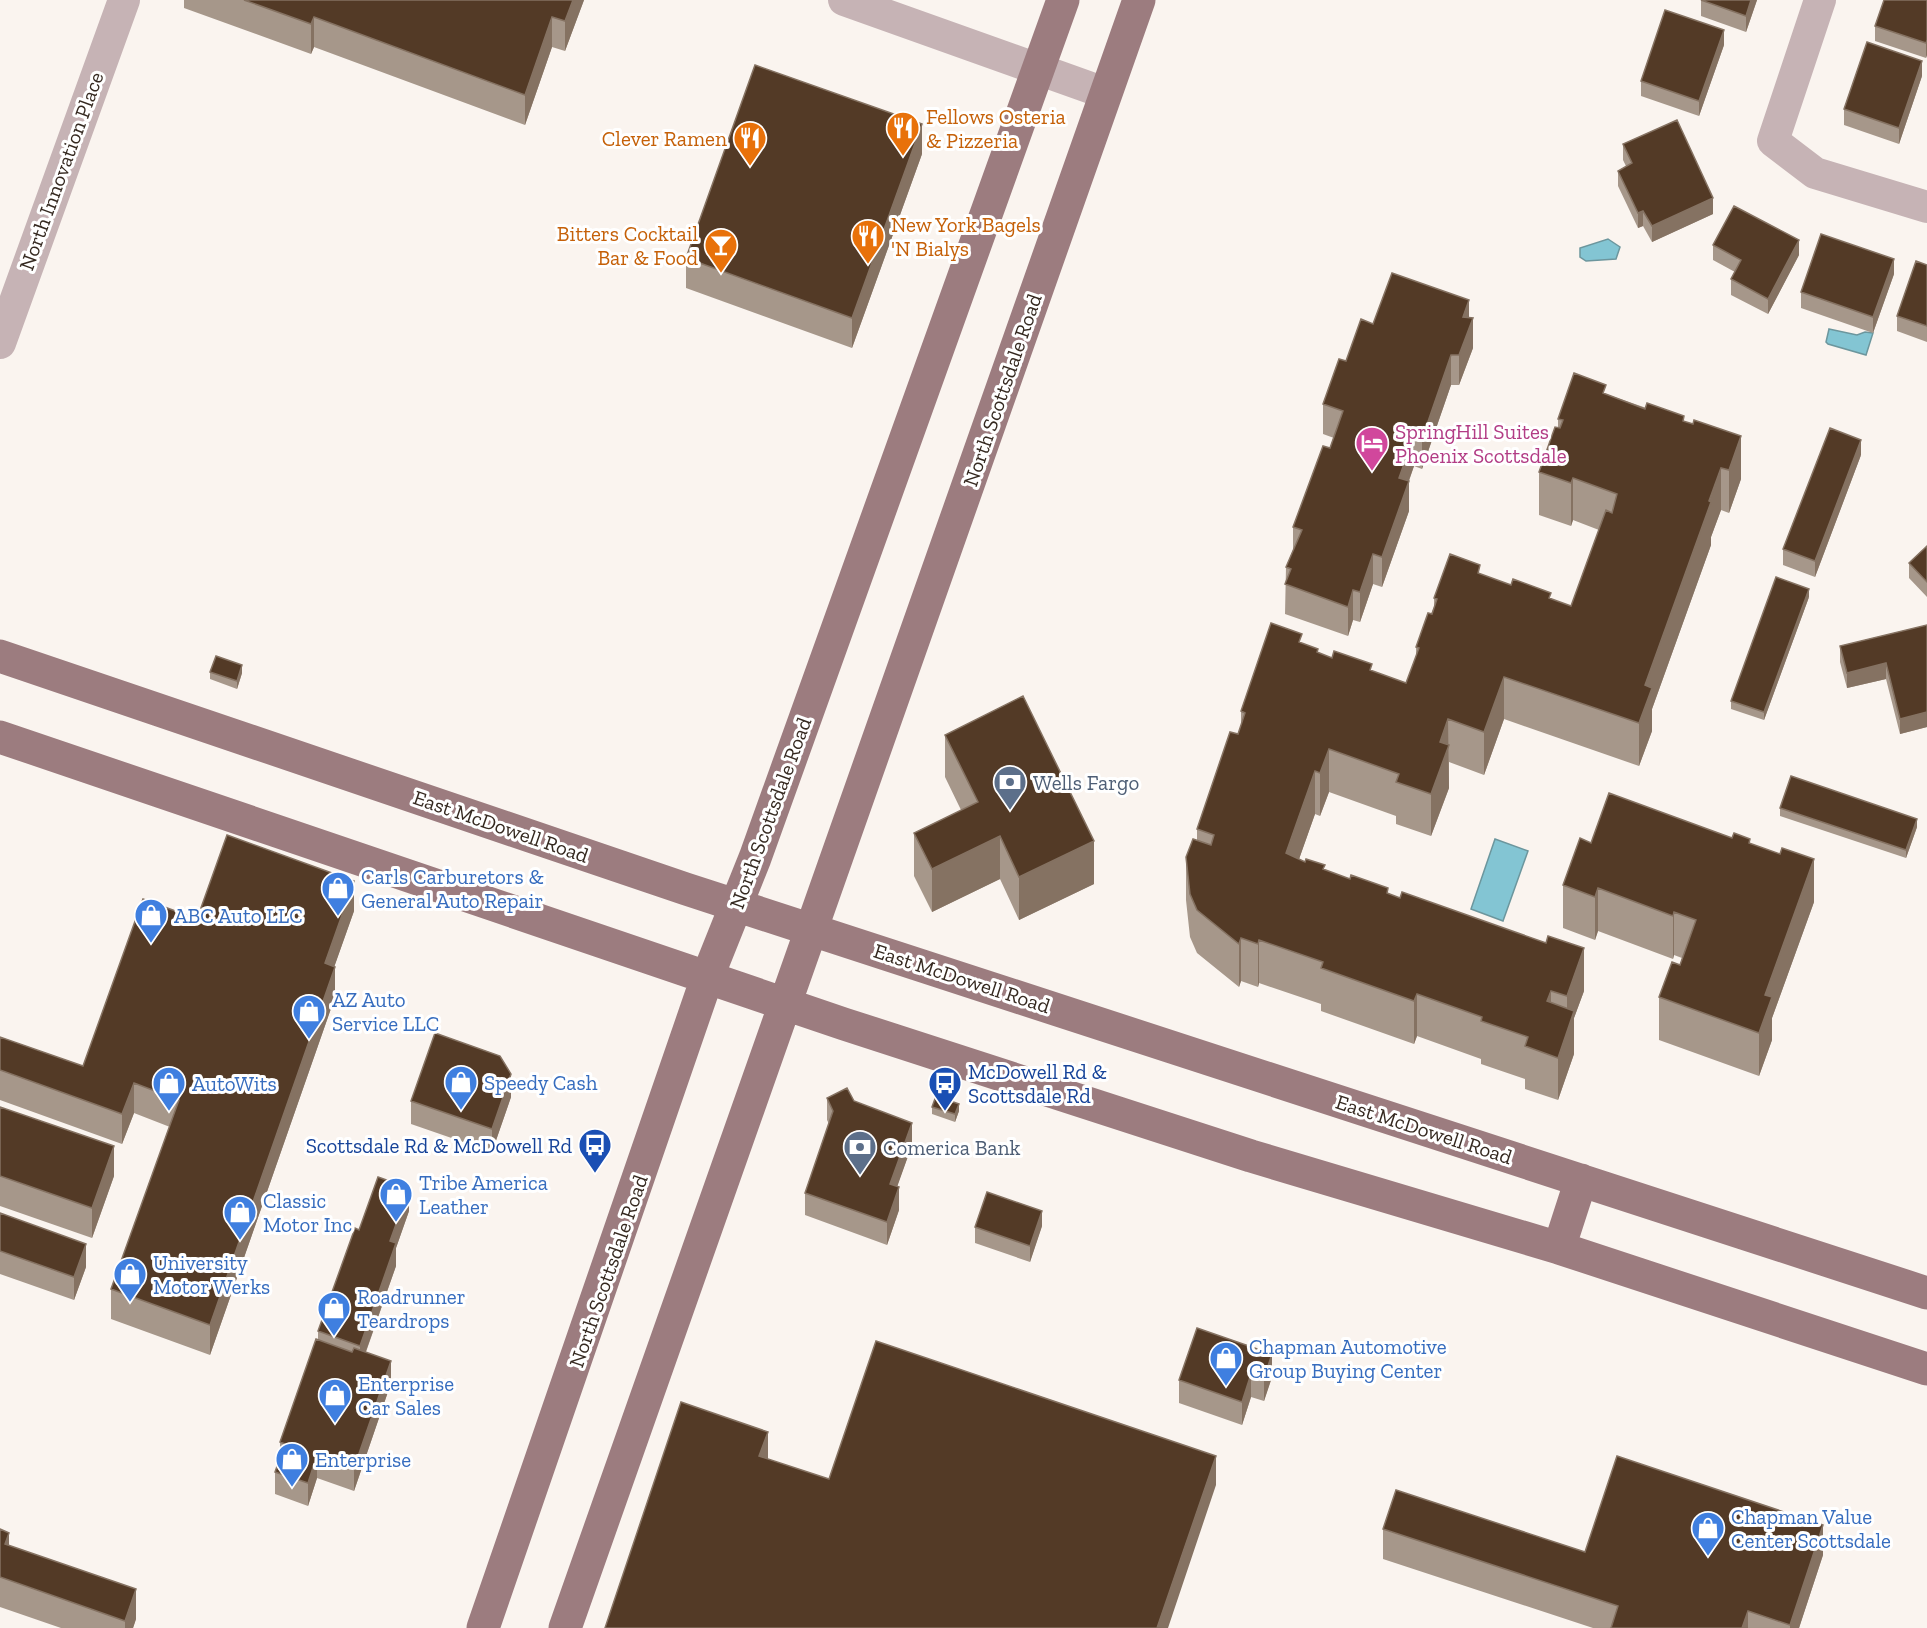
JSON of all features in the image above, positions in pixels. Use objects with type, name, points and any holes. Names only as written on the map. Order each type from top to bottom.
[{"type":"main road","name":"North Scottsdale Road","points":[[483,1628],[708,978],[1063,0]]},
{"type":"main road","name":"North Scottsdale Road","points":[[565,1628],[1139,0]]},
{"type":"main road","name":"East McDowell Road","points":[[0,656],[813,930],[1927,1293]]},
{"type":"main road","points":[[0,738],[785,1004],[1251,1156],[1559,1248],[1927,1369]]},
{"type":"main road","points":[[1559,1248],[1581,1180]]},
{"type":"street","name":"North Innovation Place","points":[[0,343],[124,0]]},
{"type":"street","points":[[844,0],[1105,93]]},
{"type":"street","points":[[1820,0],[1773,141],[1815,173],[1927,207]]},
{"type":"water","points":[[1608,239],[1620,247],[1616,259],[1586,261],[1580,257],[1580,248]]},
{"type":"water","points":[[1829,329],[1857,335],[1865,332],[1873,333],[1866,355],[1828,344],[1826,342]]},
{"type":"water","points":[[1495,839],[1528,851],[1503,921],[1471,909]]},
{"type":"building","points":[[244,0],[573,0],[565,21],[552,17],[525,95],[314,17],[311,24]]},
{"type":"building","points":[[1701,0],[1751,0],[1746,16]]},
{"type":"building","points":[[1884,0],[1927,0],[1926,43],[1875,26]]},
{"type":"building","points":[[1665,10],[1724,30],[1699,101],[1641,81]]},
{"type":"building","points":[[1867,42],[1922,61],[1899,128],[1844,109]]},
{"type":"building","points":[[755,65],[922,124],[852,318],[686,258]]},
{"type":"building","points":[[1677,120],[1713,198],[1652,226],[1643,211],[1638,213],[1618,171],[1632,163],[1623,144]]},
{"type":"building","points":[[1734,206],[1799,240],[1768,299],[1731,279],[1741,260],[1713,245]]},
{"type":"building","points":[[1821,234],[1894,259],[1873,317],[1801,292]]},
{"type":"building","points":[[1916,261],[1927,265],[1927,326],[1897,316]]},
{"type":"building","name":"SpringHill Suites Phoenix Scottsdale","points":[[1392,273],[1469,300],[1463,317],[1473,318],[1459,355],[1451,355],[1422,439],[1414,436],[1399,478],[1409,481],[1382,557],[1373,554],[1360,592],[1353,590],[1348,607],[1285,584],[1291,569],[1286,567],[1302,530],[1293,527],[1323,446],[1330,448],[1343,411],[1323,404],[1339,359],[1346,361],[1361,319],[1373,324]]},
{"type":"building","points":[[1574,373],[1606,385],[1603,393],[1645,409],[1647,403],[1684,416],[1683,421],[1693,424],[1694,420],[1741,436],[1729,470],[1721,468],[1709,501],[1711,502],[1645,685],[1652,688],[1639,723],[1504,677],[1484,732],[1448,719],[1440,742],[1449,745],[1431,794],[1396,782],[1399,774],[1329,749],[1320,773],[1315,771],[1286,853],[1305,862],[1306,859],[1325,865],[1323,869],[1350,879],[1351,875],[1388,888],[1387,893],[1400,898],[1402,892],[1546,943],[1548,936],[1584,948],[1567,996],[1551,991],[1547,1001],[1574,1011],[1558,1058],[1525,1046],[1528,1037],[1481,1021],[1482,1017],[1417,994],[1414,1001],[1321,968],[1323,962],[1259,940],[1258,944],[1241,938],[1239,944],[1197,910],[1190,894],[1186,857],[1193,839],[1211,845],[1214,835],[1197,829],[1230,732],[1238,734],[1245,713],[1241,711],[1271,623],[1302,634],[1299,642],[1318,649],[1317,652],[1332,658],[1334,651],[1372,664],[1370,670],[1406,683],[1419,648],[1416,647],[1428,613],[1432,614],[1437,599],[1434,598],[1450,554],[1480,565],[1478,573],[1511,585],[1513,579],[1551,593],[1549,598],[1571,606],[1606,510],[1612,513],[1617,494],[1573,478],[1571,483],[1539,472],[1555,427],[1560,428],[1563,420],[1558,419]]},
{"type":"building","points":[[1830,428],[1861,440],[1815,561],[1783,549]]},
{"type":"building","points":[[1927,546],[1927,582],[1909,563]]},
{"type":"building","points":[[1776,577],[1809,589],[1764,712],[1731,701]]},
{"type":"building","points":[[1927,625],[1927,712],[1900,719],[1886,663],[1847,673],[1840,646]]},
{"type":"building","points":[[216,656],[242,665],[237,681],[210,672]]},
{"type":"building","points":[[1023,696],[1094,841],[1019,877],[1000,836],[932,869],[914,833],[978,802],[945,735]]},
{"type":"building","points":[[1791,776],[1917,819],[1906,850],[1780,808]]},
{"type":"building","points":[[1609,793],[1732,838],[1734,833],[1750,839],[1749,843],[1780,854],[1782,848],[1814,859],[1765,995],[1772,997],[1759,1033],[1659,997],[1672,962],[1680,965],[1696,920],[1674,912],[1673,916],[1598,888],[1595,897],[1563,885],[1580,838],[1591,843]]},
{"type":"building","points":[[227,835],[354,881],[325,963],[335,967],[210,1325],[111,1289],[179,1100],[134,1083],[122,1114],[0,1070],[0,1037],[83,1066],[143,899],[197,919]]},
{"type":"building","name":"Speedy Cash","points":[[435,1033],[500,1056],[511,1074],[492,1129],[411,1101]]},
{"type":"building","name":"Comerica Bank","points":[[847,1088],[854,1101],[912,1123],[890,1184],[899,1187],[887,1222],[805,1193],[833,1111],[827,1098]]},
{"type":"building","points":[[936,1096],[959,1104],[955,1114],[932,1107]]},
{"type":"building","points":[[0,1107],[114,1146],[92,1208],[0,1176]]},
{"type":"building","points":[[378,1177],[409,1188],[390,1241],[396,1243],[360,1346],[318,1331],[355,1228],[359,1230]]},
{"type":"building","points":[[987,1192],[1042,1211],[1030,1246],[975,1227]]},
{"type":"building","points":[[0,1213],[86,1244],[74,1277],[0,1251]]},
{"type":"building","points":[[1197,1328],[1272,1354],[1264,1378],[1251,1374],[1242,1402],[1179,1380]]},
{"type":"building","name":"Enterprise Car Sales","points":[[316,1339],[352,1352],[354,1348],[391,1361],[354,1468],[317,1455],[308,1483],[275,1472],[285,1444],[280,1442]]},
{"type":"building","points":[[876,1341],[1216,1456],[1157,1628],[605,1628],[681,1402],[768,1432],[759,1456],[829,1479]]},
{"type":"building","name":"Chapman Value Center Scottsdale","points":[[1617,1456],[1823,1525],[1790,1625],[1748,1611],[1742,1628],[1611,1628],[1618,1606],[1383,1529],[1396,1490],[1585,1552]]},
{"type":"building","points":[[0,1529],[9,1533],[5,1544],[136,1589],[125,1621],[0,1577]]},
{"type":"place","name":"Fellows Osteria & Pizzeria","points":[[903,157]]},
{"type":"place","name":"Clever Ramen","points":[[750,167]]},
{"type":"place","name":"New York Bagels 'N Bialys","points":[[868,265]]},
{"type":"place","name":"Bitters Cocktail Bar & Food","points":[[721,274]]},
{"type":"place","name":"SpringHill Suites Phoenix Scottsdale","points":[[1372,472]]},
{"type":"place","name":"Wells Fargo","points":[[1010,811]]},
{"type":"place","name":"Carls Carburetors & General Auto Repair","points":[[338,917]]},
{"type":"place","name":"ABC Auto LLC","points":[[151,944]]},
{"type":"place","name":"AZ Auto Service LLC","points":[[309,1040]]},
{"type":"place","name":"Speedy Cash","points":[[461,1111]]},
{"type":"place","name":"AutoWits","points":[[169,1112]]},
{"type":"place","name":"McDowell Rd & Scottsdale Rd","points":[[945,1112]]},
{"type":"place","name":"Scottsdale Rd & McDowell Rd","points":[[595,1174]]},
{"type":"place","name":"Comerica Bank","points":[[860,1176]]},
{"type":"place","name":"Tribe America Leather","points":[[396,1223]]},
{"type":"place","name":"Classic Motor Inc","points":[[240,1241]]},
{"type":"place","name":"University Motor Werks","points":[[130,1303]]},
{"type":"place","name":"Roadrunner Teardrops","points":[[334,1337]]},
{"type":"place","name":"Chapman Automotive Group Buying Center","points":[[1226,1387]]},
{"type":"place","name":"Enterprise Car Sales","points":[[335,1424]]},
{"type":"place","name":"Enterprise","points":[[292,1488]]},
{"type":"place","name":"Chapman Value Center Scottsdale","points":[[1708,1557]]}]
